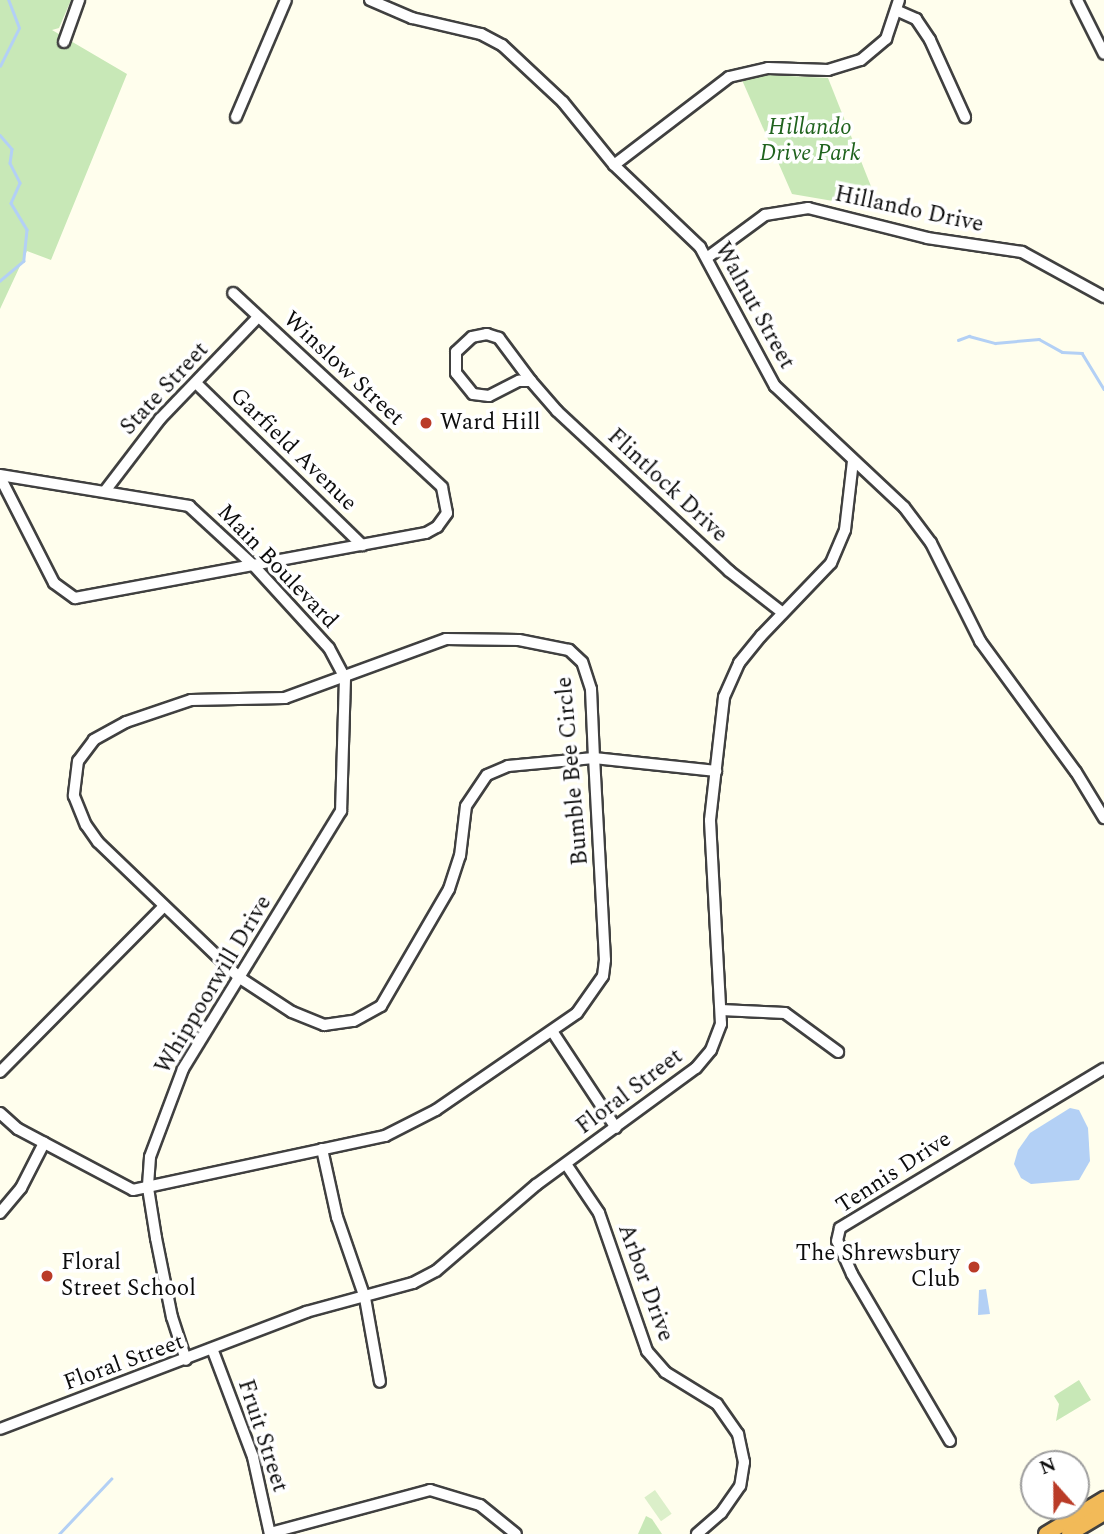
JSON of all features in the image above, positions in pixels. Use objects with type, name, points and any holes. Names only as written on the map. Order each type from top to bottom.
[{"type":"highway","points":[[1046,1534],[1104,1499]]},
{"type":"highway","points":[[1069,1534],[1104,1513]]},
{"type":"street","points":[[64,42],[79,0]]},
{"type":"street","points":[[236,117],[286,0]]},
{"type":"street","name":"Walnut Street","points":[[370,0],[412,18],[481,34],[502,45],[563,102],[614,165],[708,257],[775,386],[904,507],[931,543],[980,641],[1076,772],[1104,818]]},
{"type":"street","points":[[1077,0],[1104,54]]},
{"type":"street","points":[[614,165],[729,77],[768,68],[828,70],[862,60],[886,39],[899,6],[916,19],[930,40],[965,117]]},
{"type":"street","name":"Hillando Drive","points":[[708,257],[765,215],[808,208],[927,238],[1022,252],[1104,297]]},
{"type":"street","name":"Winslow Street","points":[[0,476],[54,583],[66,596],[87,597],[254,566],[426,533],[437,527],[447,513],[445,493],[233,293]]},
{"type":"street","name":"State Street","points":[[105,491],[160,419],[197,384],[258,317]]},
{"type":"street","name":"Flintlock Drive","points":[[531,381],[519,381],[489,396],[473,394],[456,373],[456,352],[472,337],[487,334],[499,338],[531,381],[559,412],[729,570],[783,612]]},
{"type":"street","name":"Garfield Avenue","points":[[197,384],[362,545]]},
{"type":"street","name":"Floral Street","points":[[0,1429],[213,1351],[306,1312],[365,1298],[436,1270],[566,1164],[696,1069],[719,1032],[721,1010],[710,820],[727,689],[739,663],[783,612],[813,586],[838,549],[845,530],[852,461]]},
{"type":"street","name":"Main Boulevard","points":[[0,476],[189,506],[254,566],[328,648],[345,678]]},
{"type":"street","name":"Bumble Bee Circle","points":[[148,1188],[322,1149],[411,1125],[552,1031],[587,1004],[603,976],[594,758],[587,672],[576,655],[561,646],[446,639],[404,651],[345,678],[285,698],[173,703],[126,722],[88,746],[73,779],[78,809],[98,842],[240,978],[292,1012],[324,1025],[354,1021],[378,1008],[449,889],[460,856],[466,806],[487,775],[508,766],[594,758],[716,771]]},
{"type":"street","name":"Whippoorwill Drive","points":[[186,1360],[172,1317],[148,1188],[150,1157],[171,1093],[341,811],[345,678]]},
{"type":"street","points":[[0,1072],[163,907]]},
{"type":"street","points":[[721,1010],[764,1009],[789,1015],[838,1052]]},
{"type":"street","points":[[552,1031],[616,1128]]},
{"type":"street","name":"Tennis Drive","points":[[950,1441],[852,1274],[837,1241],[840,1228],[1104,1069]]},
{"type":"street","points":[[0,1113],[44,1143],[123,1187],[148,1188]]},
{"type":"street","points":[[0,1213],[21,1188],[44,1143]]},
{"type":"street","points":[[322,1149],[337,1217],[365,1298],[380,1382]]},
{"type":"street","name":"Arbor Drive","points":[[566,1164],[599,1213],[647,1351],[665,1372],[717,1404],[738,1434],[744,1462],[740,1486],[721,1513],[697,1534]]},
{"type":"street","name":"Fruit Street","points":[[213,1351],[253,1457],[270,1534]]},
{"type":"street","points":[[270,1534],[430,1490],[450,1492],[480,1505],[516,1534]]},
{"type":"green space","points":[[0,0],[71,0],[59,28],[52,30],[127,74],[51,260],[27,251],[0,309]]},
{"type":"green space","name":"Hillando Drive Park","points":[[769,75],[828,78],[880,209],[792,194],[742,80]]},
{"type":"green space","points":[[1079,1380],[1091,1400],[1056,1421],[1059,1404],[1054,1396]]},
{"type":"green space","points":[[655,1490],[672,1514],[661,1521],[644,1497]]},
{"type":"green space","points":[[646,1516],[652,1519],[662,1534],[638,1534]]},
{"type":"water","points":[[1070,1108],[1079,1110],[1088,1128],[1090,1161],[1079,1180],[1031,1184],[1021,1178],[1014,1164],[1018,1150],[1030,1133]]},
{"type":"water","points":[[986,1289],[990,1314],[978,1315],[979,1290]]},
{"type":"waterway","points":[[0,66],[19,28],[8,0]]},
{"type":"waterway","points":[[0,135],[12,149],[10,163],[20,183],[11,203],[27,230],[24,261],[0,281]]},
{"type":"waterway","points":[[958,340],[969,336],[995,343],[1039,339],[1062,352],[1082,353],[1104,389]]},
{"type":"waterway","points":[[59,1534],[111,1479]]},
{"type":"place","name":"Ward Hill","points":[[426,423]]},
{"type":"place","name":"The Shrewsbury Club","points":[[974,1267]]},
{"type":"place","name":"Floral Street School","points":[[47,1276]]}]
